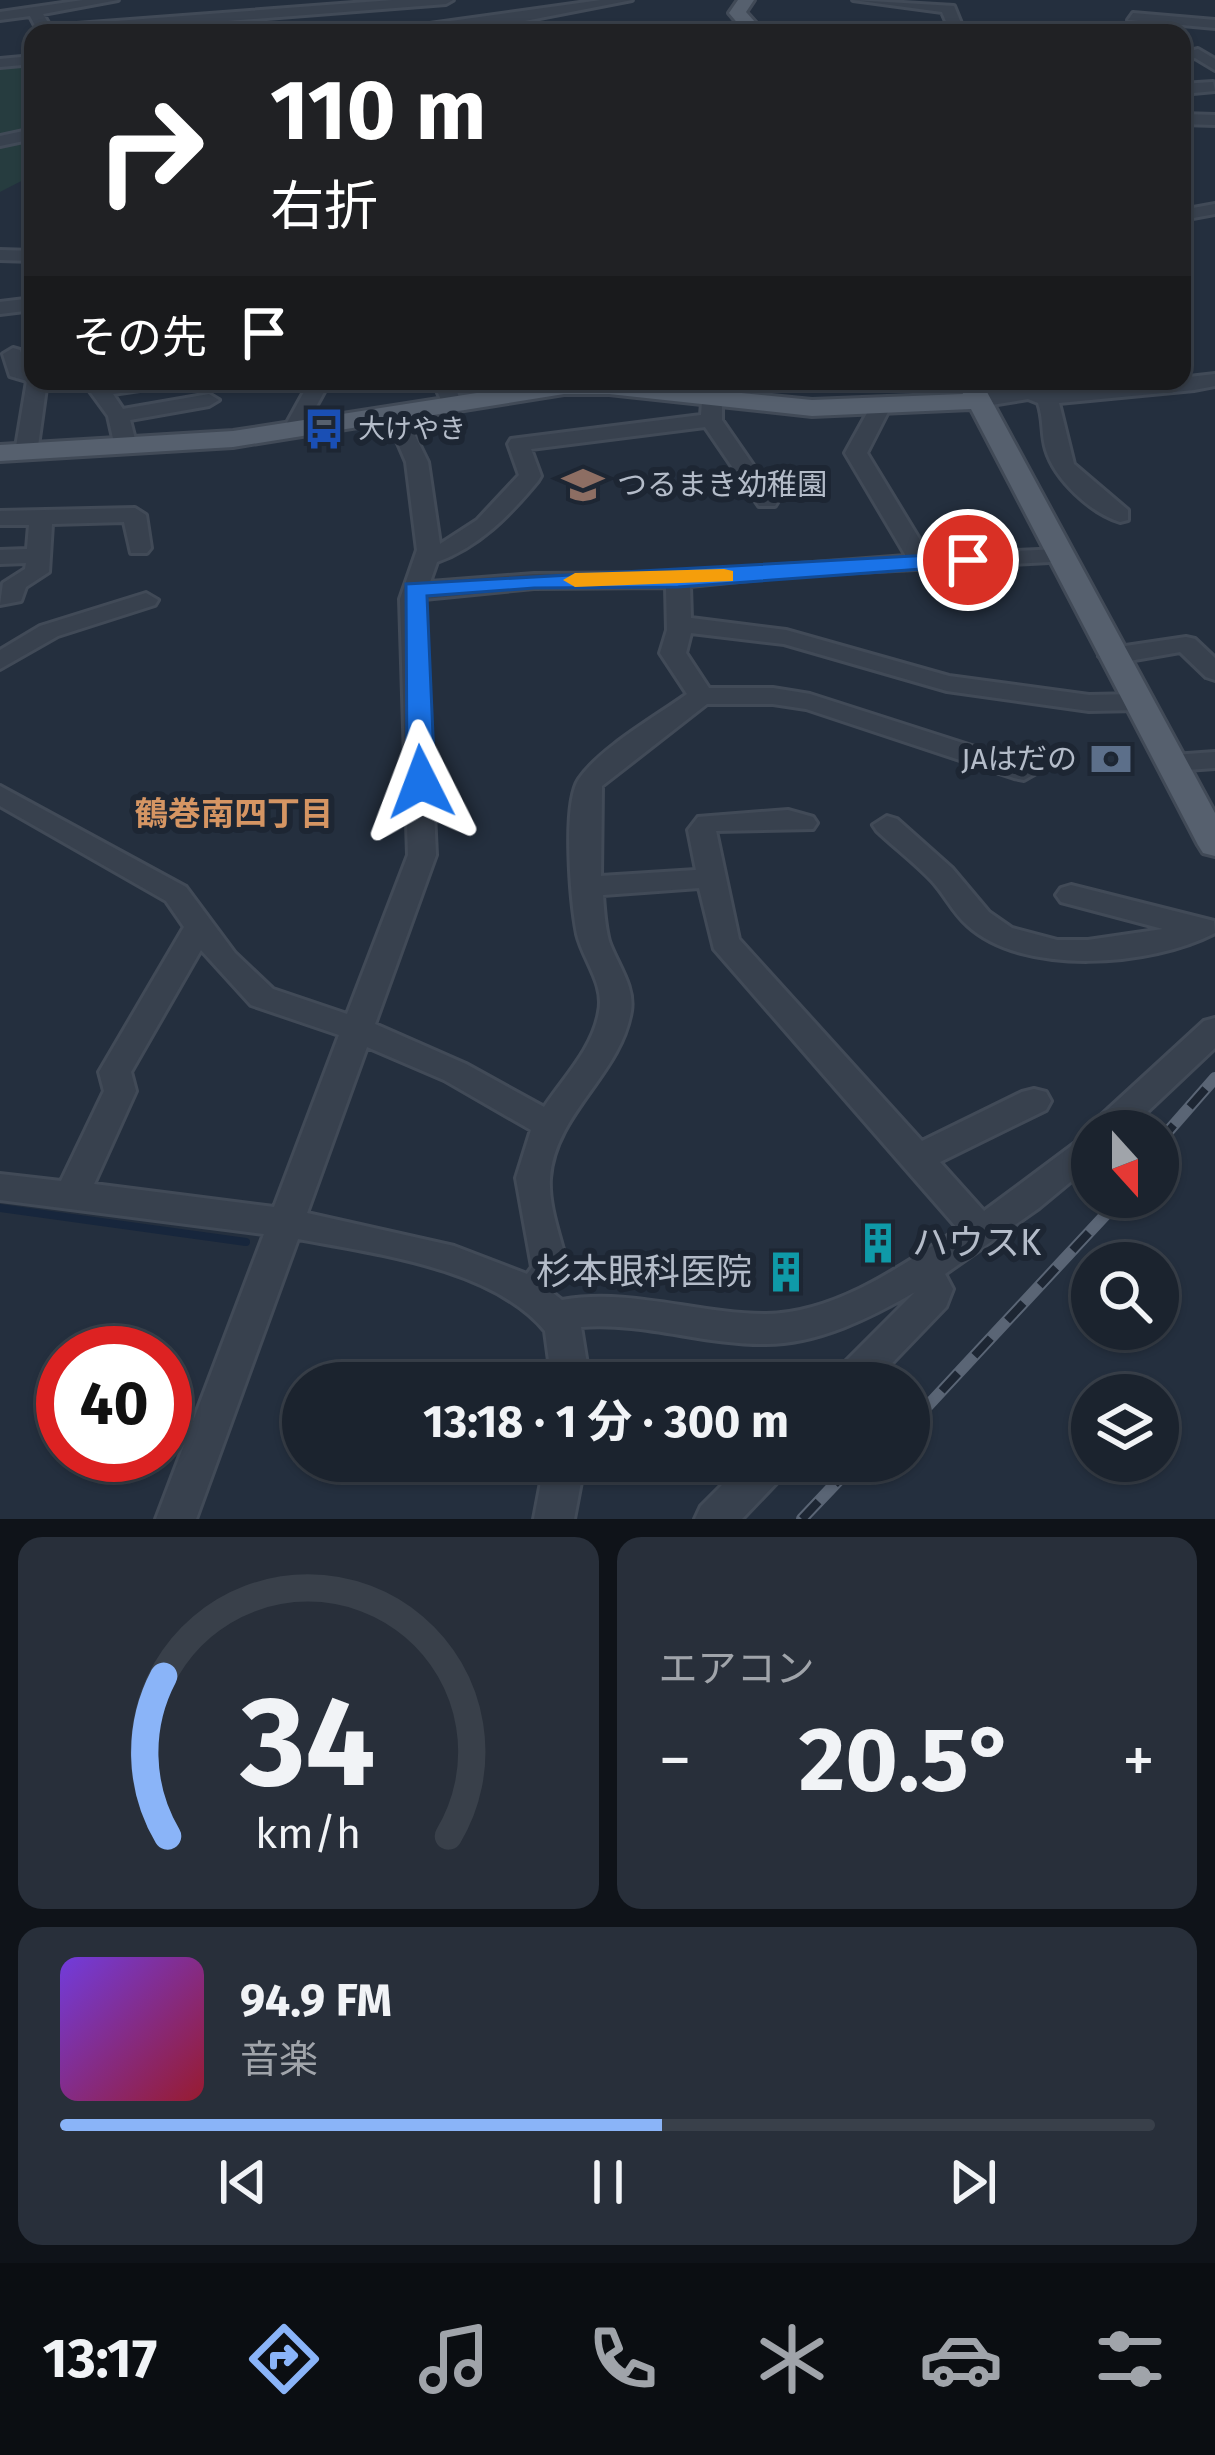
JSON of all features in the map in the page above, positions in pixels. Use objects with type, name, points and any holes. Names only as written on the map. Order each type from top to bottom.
[{"type":"main road","points":[[746,0],[737,13],[747,24]]},
{"type":"main road","points":[[13,453],[294,430],[395,413],[447,392],[494,390]]},
{"type":"main road","points":[[668,390],[711,410],[881,406],[974,391],[1215,844]]},
{"type":"street","points":[[0,16],[111,0]]},
{"type":"street","points":[[199,0],[212,18]]},
{"type":"street","points":[[94,24],[144,17],[212,18],[279,6],[446,0]]},
{"type":"street","points":[[471,24],[625,0]]},
{"type":"street","points":[[860,0],[949,8],[951,24]]},
{"type":"street","points":[[34,11],[41,24]]},
{"type":"street","points":[[13,453],[31,390]]},
{"type":"street","points":[[99,390],[118,416],[126,447]]},
{"type":"street","points":[[294,430],[315,390]]},
{"type":"street","points":[[974,391],[1028,393],[1047,399],[1099,390]]},
{"type":"street","points":[[1047,399],[1057,417],[1058,454],[1074,477],[1120,514]]},
{"type":"street","points":[[118,416],[209,400]]},
{"type":"street","points":[[881,406],[856,453],[921,562]]},
{"type":"street","points":[[429,557],[469,540],[499,514],[530,476],[519,444],[711,410],[767,502]]},
{"type":"street","points":[[176,1519],[354,1028],[422,855],[415,590],[429,557],[417,462],[395,413]]},
{"type":"street","points":[[0,518],[135,515],[139,548]]},
{"type":"street","points":[[0,598],[12,596],[15,583],[37,572],[41,518]]},
{"type":"street","points":[[0,556],[38,556]]},
{"type":"street","points":[[415,590],[534,581],[678,580],[1061,556]]},
{"type":"street","points":[[678,580],[673,652],[701,696]]},
{"type":"street","points":[[0,661],[49,631],[146,600]]},
{"type":"street","points":[[678,625],[786,637],[947,683],[1089,703],[1138,702]]},
{"type":"street","points":[[1112,656],[1186,644],[1215,672]]},
{"type":"street","points":[[570,1362],[569,1347],[545,1305],[550,1269],[533,1177],[549,1125],[591,1067],[615,1011],[611,975],[592,935],[588,787],[600,771],[701,696],[773,696],[810,702],[1024,772]]},
{"type":"street","points":[[1173,763],[1215,760]]},
{"type":"street","points":[[0,794],[176,894],[224,960],[262,997],[354,1028],[455,1072],[549,1125]]},
{"type":"street","points":[[803,824],[788,819],[708,823],[702,830],[725,942],[981,1231]]},
{"type":"street","points":[[887,825],[946,879],[979,920],[1017,940],[1096,949],[1209,935]]},
{"type":"street","points":[[589,886],[710,878]]},
{"type":"street","points":[[1071,895],[1209,935]]},
{"type":"street","points":[[70,1196],[120,1091],[116,1072],[200,925]]},
{"type":"street","points":[[1128,1110],[1215,1028]]},
{"type":"street","points":[[918,1158],[1034,1102]]},
{"type":"street","points":[[0,1187],[389,1241],[450,1257],[545,1305],[771,1330],[838,1315],[923,1267],[981,1231],[1071,1160]]},
{"type":"street","points":[[869,1362],[932,1297],[935,1288],[923,1267]]},
{"type":"street","points":[[554,1519],[561,1482]]},
{"type":"street","points":[[715,1519],[751,1482]]},
{"type":"green space","points":[[24,63],[24,180],[0,192],[0,65]]},
{"type":"waterway","points":[[0,1208],[246,1242]]},
{"type":"railway","points":[[1179,1119],[1215,1078]]},
{"type":"railway","points":[[930,1403],[1102,1218]]},
{"type":"railway","points":[[802,1519],[837,1482]]},
{"type":"slow traffic","points":[[575,580],[724,576]]},
{"type":"place","name":"大けやき","points":[[324,429]]},
{"type":"place","name":"つるまき幼稚園","points":[[583,485]]},
{"type":"place","name":"JAはだの","points":[[1111,759]]},
{"type":"place","name":"ハウスK","points":[[878,1243]]},
{"type":"place","name":"杉本眼科医院","points":[[786,1272]]},
{"type":"district","name":"鶴巻南四丁目","points":[[234,814]]},
{"type":"route","points":[[421,782],[415,590],[534,581],[678,580],[798,568],[968,560]]}]
